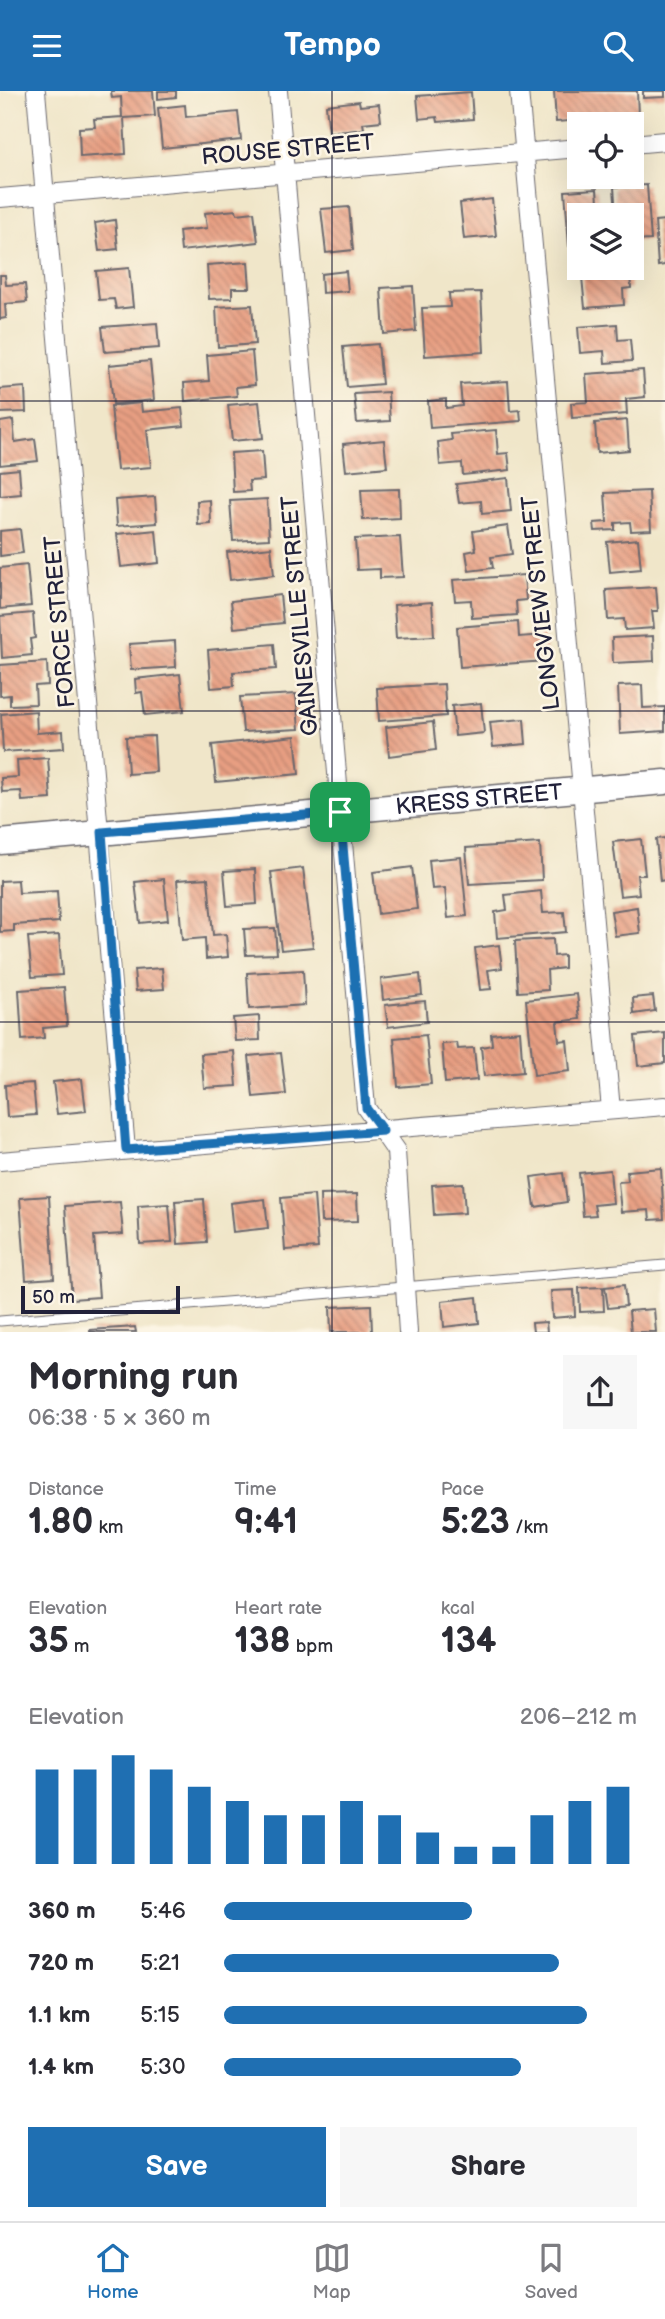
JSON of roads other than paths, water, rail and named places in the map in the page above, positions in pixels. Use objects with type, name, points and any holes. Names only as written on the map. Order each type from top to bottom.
[{"type":"street","name":"FORCE STREET","points":[[36,91],[102,832],[126,1150]]},
{"type":"street","name":"GAINESVILLE STREET","points":[[278,91],[366,1108],[396,1151],[408,1332]]},
{"type":"street","name":"LONGVIEW STREET","points":[[519,91],[611,1110]]},
{"type":"street","points":[[644,143],[665,141]]},
{"type":"street","name":"ROUSE STREET","points":[[0,198],[567,149]]},
{"type":"street","name":"KRESS STREET","points":[[0,842],[665,782]]},
{"type":"street","points":[[0,1161],[665,1106]]},
{"type":"lane","points":[[0,1321],[665,1265]]}]
